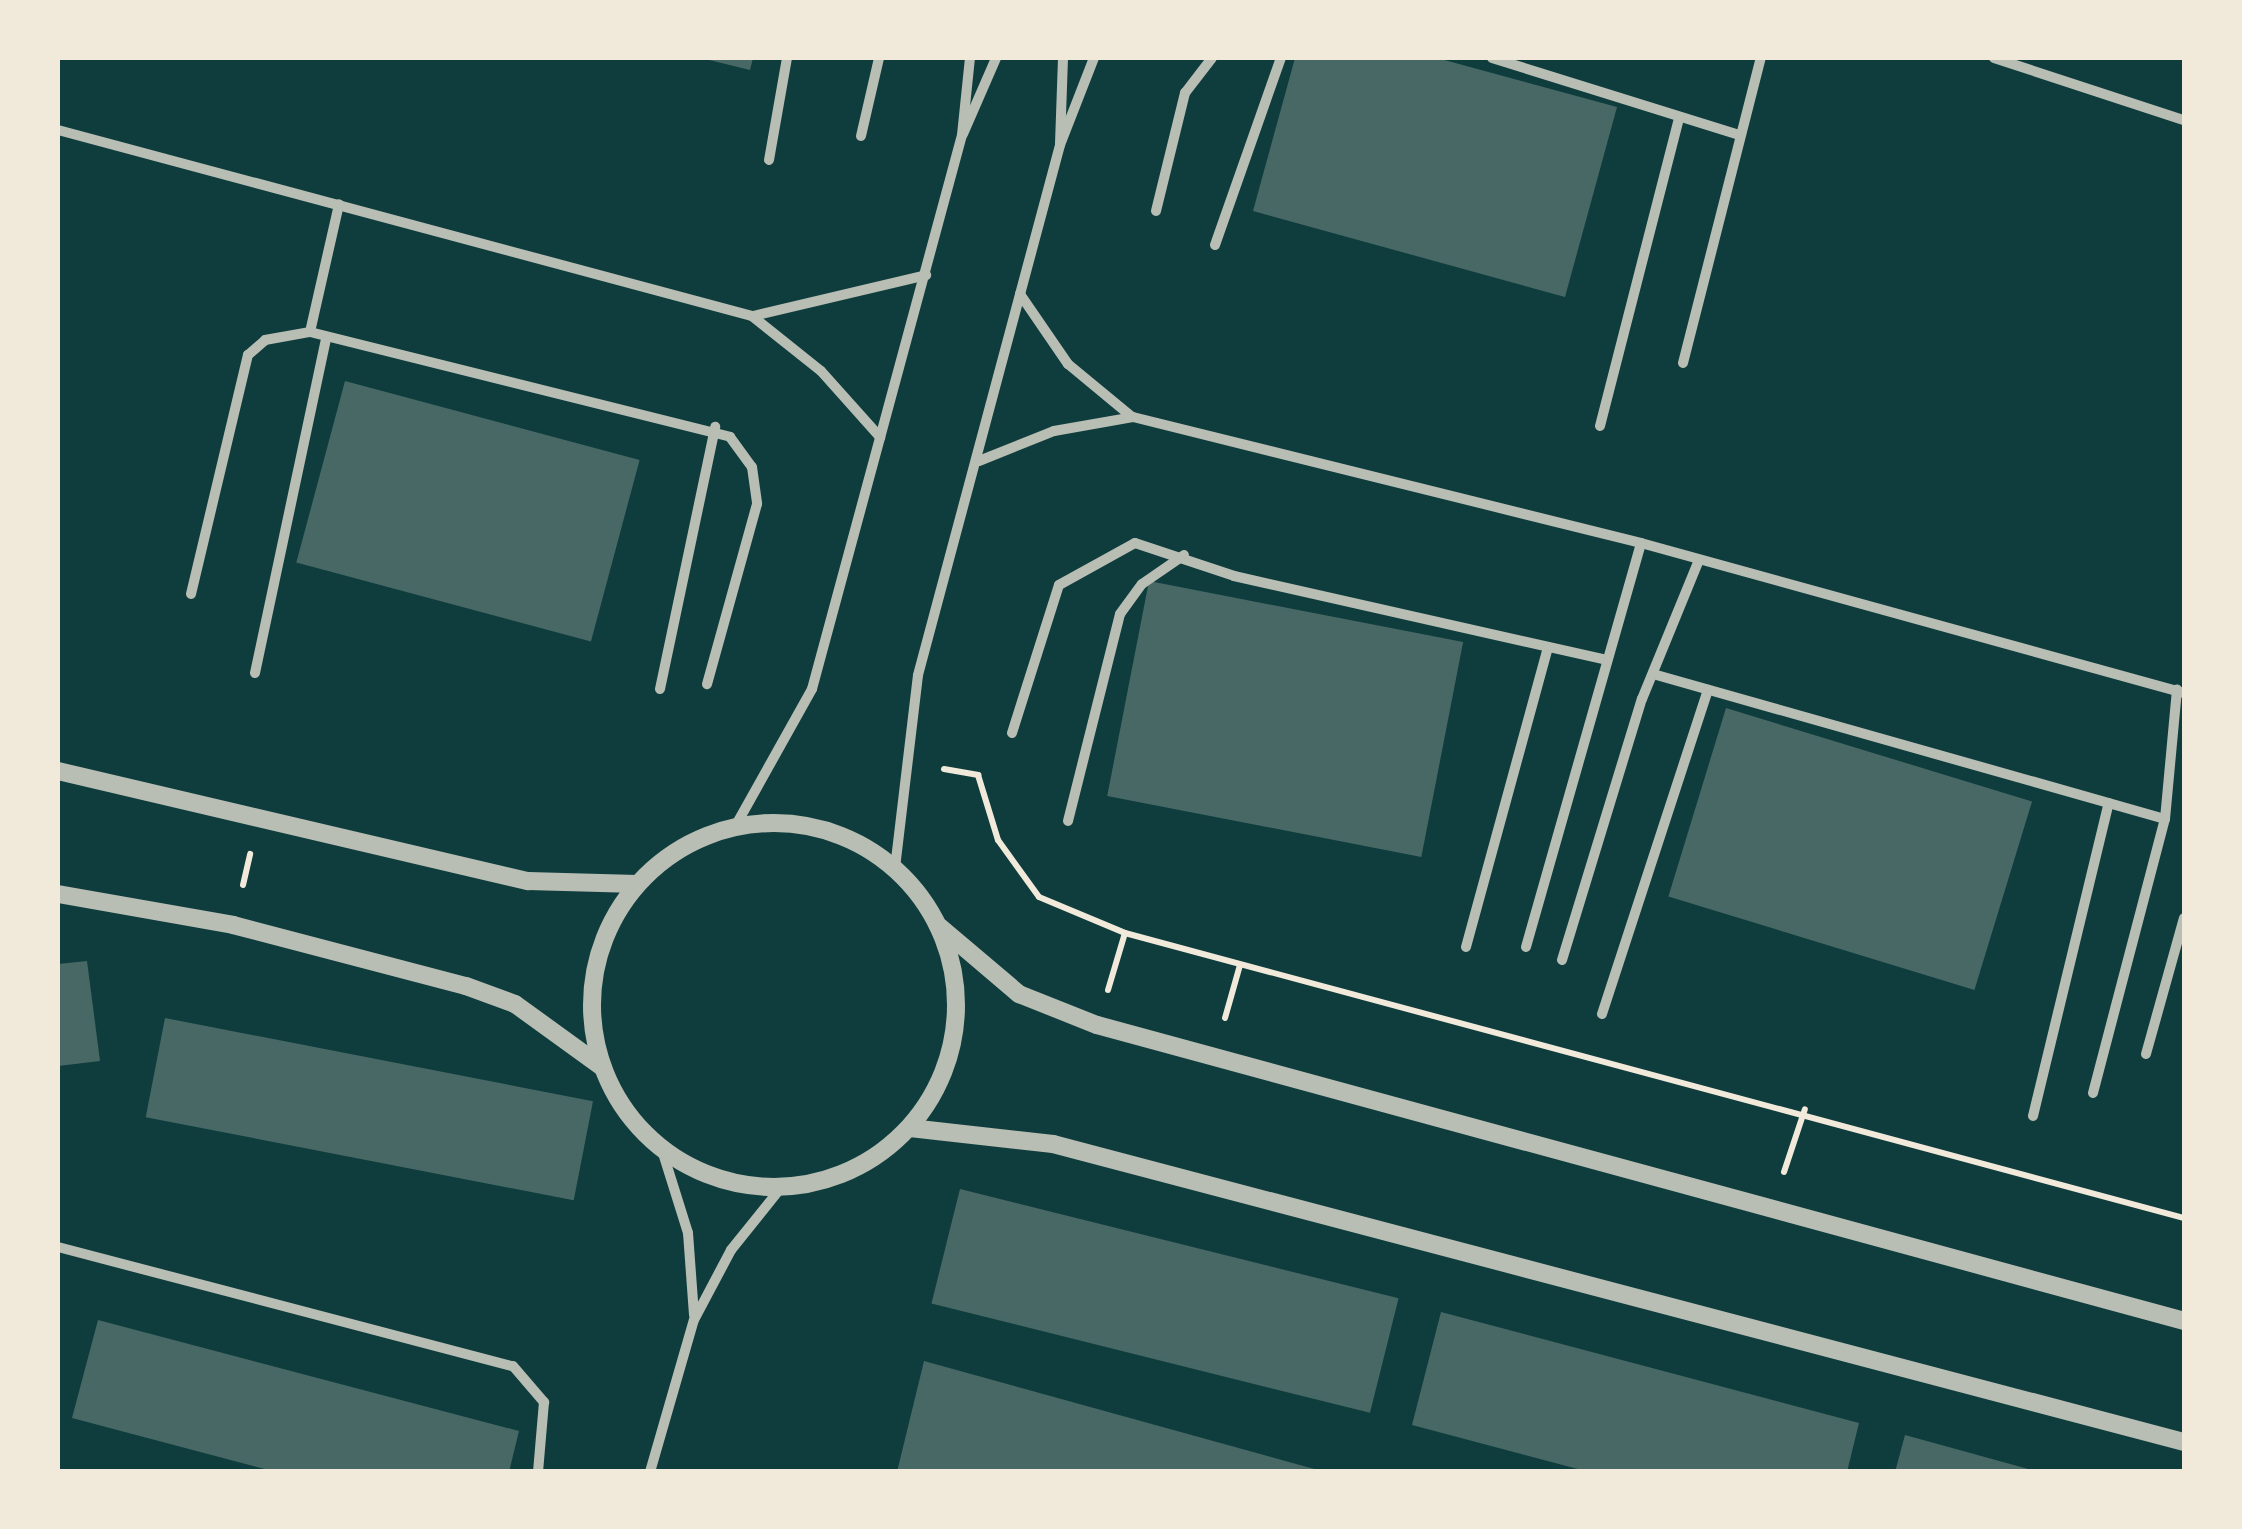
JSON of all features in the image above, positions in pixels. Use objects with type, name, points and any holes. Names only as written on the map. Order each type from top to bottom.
[{"type":"street","points":[[769,160],[787,58]]},
{"type":"street","points":[[861,136],[880,58]]},
{"type":"street","points":[[736,826],[812,689],[962,135],[970,58]]},
{"type":"street","points":[[962,135],[996,58]]},
{"type":"street","points":[[1060,144],[1063,58]]},
{"type":"street","points":[[895,868],[904,762],[1060,144],[1094,58]]},
{"type":"street","points":[[1156,211],[1185,92],[1212,58]]},
{"type":"street","points":[[1215,245],[1280,58]]},
{"type":"street","points":[[1492,58],[1738,135]]},
{"type":"street","points":[[1684,364],[1738,135],[1761,58]]},
{"type":"street","points":[[1994,58],[2184,120]]},
{"type":"street","points":[[1600,426],[1679,118]]},
{"type":"street","points":[[58,130],[752,316],[821,371],[880,437]]},
{"type":"street","points":[[310,332],[339,204]]},
{"type":"street","points":[[752,316],[926,275]]},
{"type":"street","points":[[1020,294],[1068,364],[1133,418]]},
{"type":"street","points":[[191,594],[248,355],[265,340],[310,332],[715,427],[752,466],[757,504],[707,684]]},
{"type":"street","points":[[255,673],[326,338]]},
{"type":"street","points":[[978,461],[1054,431],[1133,418],[1641,543],[2181,692],[2165,819],[2093,1093]]},
{"type":"street","points":[[660,689],[715,427]]},
{"type":"street","points":[[1012,733],[1059,585],[1135,542],[1184,555],[1234,576],[1607,660]]},
{"type":"street","points":[[1526,947],[1641,543]]},
{"type":"street","points":[[1068,821],[1120,614],[1142,584],[1184,555]]},
{"type":"street","points":[[1562,960],[1652,674],[1700,560]]},
{"type":"street","points":[[1466,947],[1548,647]]},
{"type":"street","points":[[1652,674],[2165,819]]},
{"type":"street","points":[[1602,1014],[1708,690]]},
{"type":"street","points":[[58,771],[260,813],[528,880],[637,884]]},
{"type":"street","points":[[2033,1116],[2109,803]]},
{"type":"street","points":[[602,1067],[594,971],[637,884],[665,857],[736,826],[821,828],[895,868],[940,927],[1019,994],[1097,1025],[1774,1202],[2184,1321]]},
{"type":"street","points":[[58,894],[233,926],[515,1004],[602,1067],[662,1150],[688,1233],[694,1320]]},
{"type":"street","points":[[2146,1054],[2184,918]]},
{"type":"street","points":[[662,1150],[706,1176],[780,1189],[855,1170],[910,1128],[940,1084],[954,1033],[955,978],[940,927]]},
{"type":"street","points":[[910,1128],[1053,1144],[2184,1442]]},
{"type":"street","points":[[650,1472],[694,1320],[730,1250],[780,1189]]},
{"type":"street","points":[[58,1247],[513,1366],[544,1402],[538,1472]]},
{"type":"path","points":[[904,762],[978,775],[998,840],[1040,896],[1125,933],[1805,1110],[2184,1218]]},
{"type":"path","points":[[233,926],[260,813]]},
{"type":"path","points":[[1097,1025],[1125,933]]},
{"type":"path","points":[[1215,1058],[1240,964]]},
{"type":"path","points":[[1774,1202],[1805,1110]]},
{"type":"building","points":[[701,58],[753,58],[750,70]]},
{"type":"building","points":[[1295,58],[1437,58],[1617,107],[1565,297],[1253,211]]},
{"type":"building","points":[[345,381],[640,460],[591,642],[296,563]]},
{"type":"building","points":[[1149,581],[1463,642],[1421,857],[1107,796]]},
{"type":"building","points":[[1726,708],[2032,802],[1974,990],[1668,896]]},
{"type":"building","points":[[87,961],[100,1061],[58,1066],[58,964]]},
{"type":"building","points":[[165,1018],[593,1101],[574,1200],[146,1117]]},
{"type":"building","points":[[960,1189],[1399,1298],[1370,1413],[931,1303]]},
{"type":"building","points":[[1441,1312],[1859,1423],[1847,1472],[1589,1472],[1412,1425]]},
{"type":"building","points":[[98,1320],[519,1431],[509,1472],[276,1472],[72,1418]]},
{"type":"building","points":[[924,1361],[1318,1470],[897,1472]]},
{"type":"building","points":[[1905,1435],[2032,1470],[2032,1472],[1895,1472]]}]
